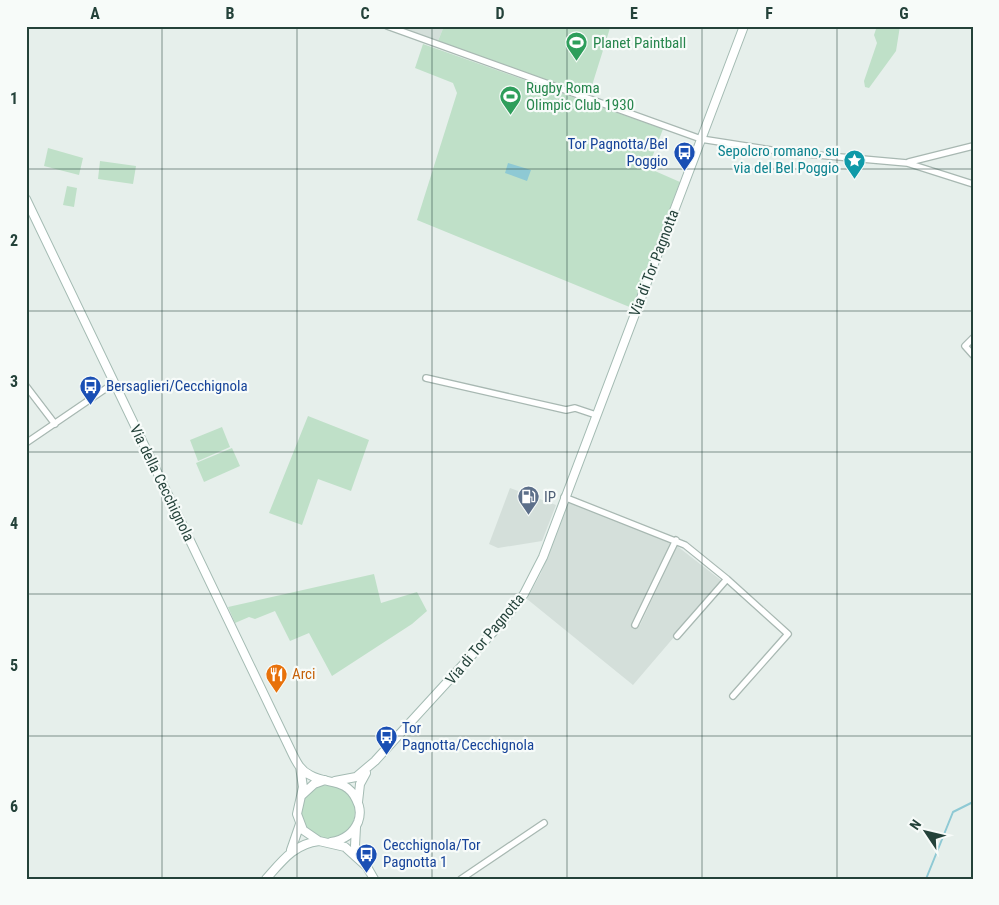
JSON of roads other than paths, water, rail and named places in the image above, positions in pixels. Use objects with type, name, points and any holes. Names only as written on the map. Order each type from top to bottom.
[{"type":"street","points":[[387,26],[701,139],[784,152],[907,163],[973,184]]},
{"type":"street","name":"Via di Tor Pagnotta","points":[[334,781],[356,777],[375,761],[514,608],[538,568],[744,26]]},
{"type":"street","points":[[907,163],[973,146]]},
{"type":"street","name":"Via della Cecchignola","points":[[26,199],[300,767],[302,778],[301,797],[297,810],[300,824]]},
{"type":"street","points":[[973,338],[965,346],[973,356]]},
{"type":"street","points":[[426,378],[566,410],[575,408],[596,415]]},
{"type":"street","points":[[26,443],[114,383]]},
{"type":"street","points":[[26,386],[55,424]]},
{"type":"street","points":[[564,497],[676,540],[727,579],[788,634],[733,696]]},
{"type":"street","points":[[635,625],[676,540]]},
{"type":"street","points":[[677,636],[727,579]]},
{"type":"street","name":"Via di Tor Pagnotta","points":[[358,802],[361,782],[375,761]]},
{"type":"street","points":[[300,767],[308,775],[334,781],[351,790],[358,802],[360,813],[354,842],[374,879]]},
{"type":"street","points":[[301,797],[311,786],[325,780]]},
{"type":"street","points":[[460,879],[544,823]]},
{"type":"street","points":[[300,824],[306,833],[319,841]]},
{"type":"street","points":[[290,853],[297,838],[300,824]]},
{"type":"street","points":[[331,842],[345,838],[356,825]]},
{"type":"street","points":[[266,879],[290,853],[301,845],[319,841],[331,842],[350,850],[365,865]]},
{"type":"water","points":[[508,163],[531,170],[527,181],[505,173]]},
{"type":"waterway","points":[[926,879],[953,812],[973,802]]},
{"type":"place","name":"Planet Paintball","points":[[577,62]]},
{"type":"place","name":"Rugby Roma Olimpic Club 1930","points":[[510,116]]},
{"type":"place","name":"Tor Pagnotta/Bel Poggio","points":[[684,172]]},
{"type":"place","name":"Sepolcro romano, su via del Bel Poggio","points":[[855,179]]},
{"type":"place","name":"Bersaglieri/Cecchignola","points":[[90,405]]},
{"type":"place","name":"IP","points":[[528,516]]},
{"type":"place","name":"Arci","points":[[276,693]]},
{"type":"place","name":"Tor Pagnotta/Cecchignola","points":[[386,756]]},
{"type":"place","name":"Cecchignola/Tor Pagnotta 1","points":[[367,873]]}]
